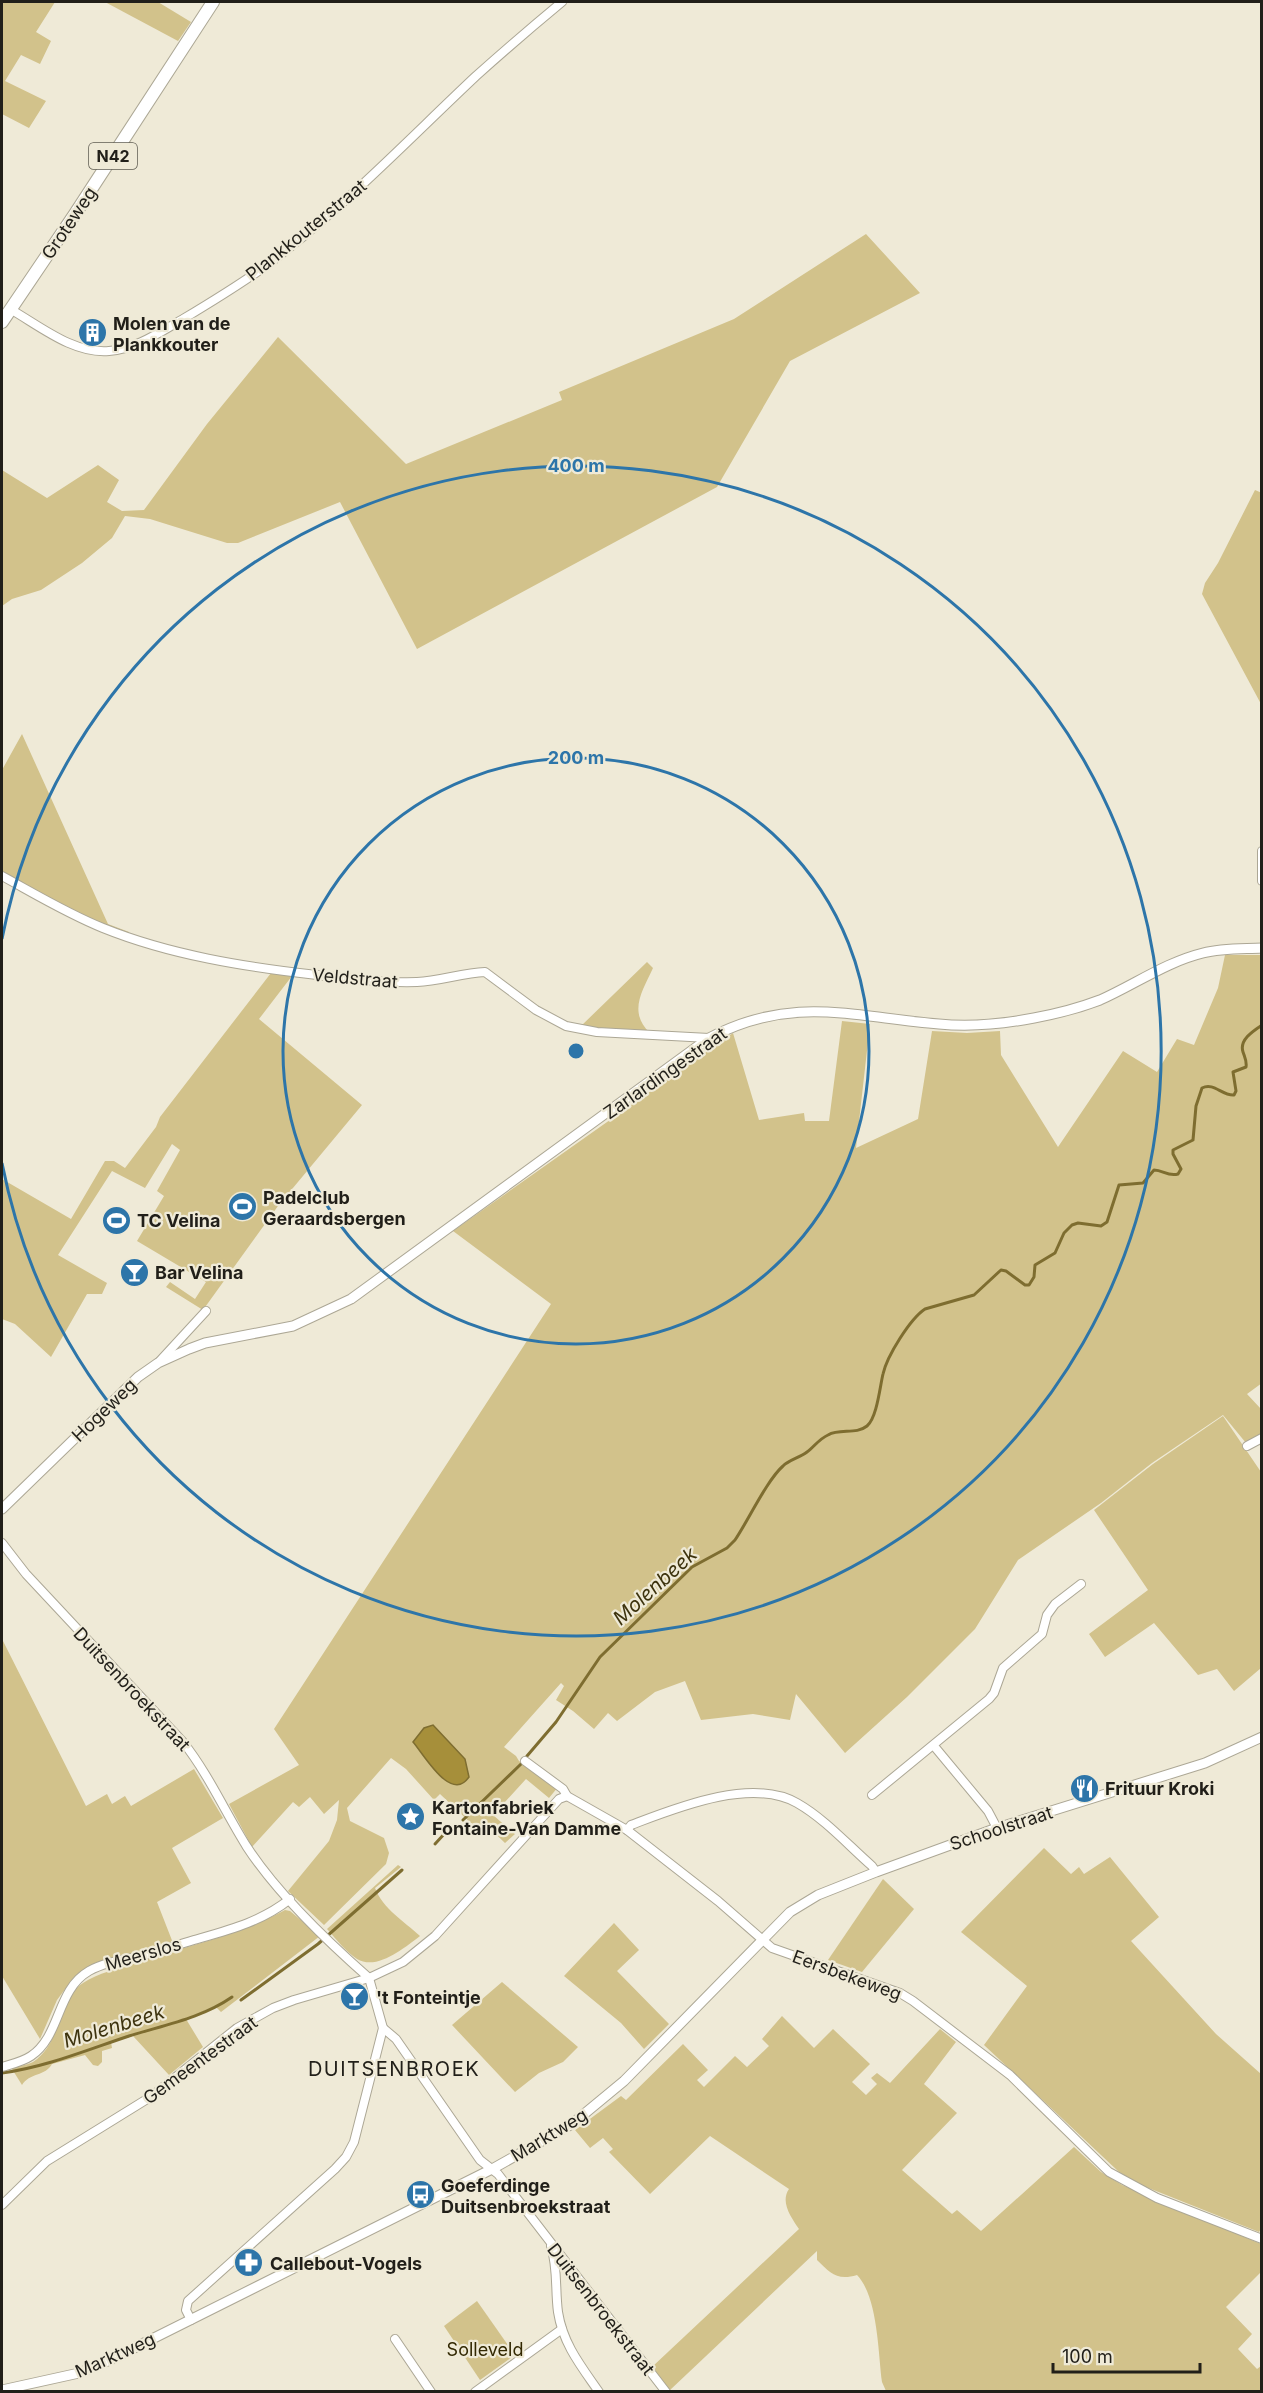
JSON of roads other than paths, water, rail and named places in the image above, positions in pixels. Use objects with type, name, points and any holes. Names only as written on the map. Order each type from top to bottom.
[{"type":"main road","name":"Groteweg","points":[[2,322],[213,2]]},
{"type":"street","name":"Plankkouterstraat","points":[[10,309],[69,343],[88,350],[109,351],[129,347],[146,340],[222,296],[271,262],[381,168],[488,66],[562,2]]},
{"type":"street","points":[[1262,851],[1262,881]]},
{"type":"street","name":"Veldstraat","points":[[2,876],[101,928],[137,940],[218,960],[293,972],[385,981],[438,980],[485,972],[536,1010],[566,1026],[597,1032],[709,1038]]},
{"type":"street","name":"Zarlardingestraat","points":[[158,1363],[205,1343],[293,1326],[351,1299],[709,1038],[752,1019],[784,1012],[847,1013],[940,1025],[979,1025],[1034,1018],[1098,1000],[1180,961],[1203,953],[1225,949],[1262,948]]},
{"type":"street","name":"Hogeweg","points":[[2,1509],[138,1377],[158,1363],[206,1311]]},
{"type":"street","points":[[1247,1446],[1262,1438]]},
{"type":"street","name":"Duitsenbroekstraat","points":[[2,1543],[26,1574],[199,1762],[246,1846],[272,1881],[369,1978]]},
{"type":"street","points":[[872,1795],[990,1699],[1003,1668],[1042,1634],[1046,1627],[1047,1615],[1055,1604],[1081,1584]]},
{"type":"street","name":"Schoolstraat","points":[[876,1872],[997,1828],[1205,1763],[1262,1737]]},
{"type":"street","points":[[934,1746],[988,1811],[997,1828]]},
{"type":"street","name":"Eersbekeweg","points":[[525,1761],[563,1789],[567,1796],[627,1830],[772,1948],[900,1993],[1010,2075],[1109,2172],[1157,2198],[1262,2240]]},
{"type":"street","points":[[627,1830],[631,1825],[709,1799],[747,1794],[778,1797],[796,1803],[811,1813],[876,1872]]},
{"type":"street","name":"Gemeentestraat","points":[[2,2205],[47,2161],[152,2096],[237,2028],[294,2000],[369,1978],[403,1962],[435,1936],[559,1798],[567,1796]]},
{"type":"street","name":"Marktweg","points":[[2,2390],[79,2373],[110,2360],[494,2168],[564,2129],[599,2104],[624,2081],[762,1939],[804,1902],[876,1872]]},
{"type":"street","name":"Meerslos","points":[[2,2067],[21,2062],[32,2056],[43,2045],[63,1999],[78,1979],[87,1972],[106,1964],[251,1923],[268,1915],[290,1899]]},
{"type":"street","points":[[191,2320],[186,2310],[188,2301],[334,2169],[346,2157],[354,2142],[383,2028],[369,1978]]},
{"type":"street","name":"Duitsenbroekstraat","points":[[383,2028],[392,2034],[480,2160],[494,2168],[666,2391]]},
{"type":"street","points":[[549,2242],[554,2256],[558,2311],[562,2330],[570,2352],[599,2391]]},
{"type":"street","points":[[477,2391],[562,2330]]},
{"type":"street","points":[[394,2339],[431,2391]]},
{"type":"waterway","name":"Molenbeek","points":[[527,1756],[556,1722],[600,1657],[692,1567],[727,1548],[735,1540],[764,1491],[783,1466],[807,1452],[828,1435],[863,1429],[867,1426],[876,1409],[885,1366],[900,1338],[919,1314],[925,1309],[974,1295],[1001,1270],[1006,1271],[1025,1285],[1029,1285],[1034,1277],[1035,1265],[1055,1253],[1064,1233],[1072,1225],[1078,1223],[1101,1226],[1107,1222],[1119,1185],[1143,1183],[1154,1170],[1171,1175],[1178,1174],[1181,1169],[1173,1150],[1193,1140],[1196,1106],[1202,1088],[1210,1087],[1234,1095],[1236,1091],[1233,1072],[1246,1067],[1243,1044],[1248,1036],[1262,1025]]},
{"type":"waterway","name":"Molenbeek","points":[[463,1820],[521,1764]]},
{"type":"waterway","name":"Molenbeek","points":[[435,1844],[446,1832]]},
{"type":"waterway","name":"Molenbeek","points":[[241,2000],[318,1944],[402,1870]]},
{"type":"waterway","name":"Molenbeek","points":[[2,2073],[50,2062],[182,2020],[232,1997]]},
{"type":"place","name":"Molen van de Plankkouter","points":[[92,333]]},
{"type":"place","name":"Padelclub Geraardsbergen","points":[[242,1207]]},
{"type":"place","name":"TC Velina","points":[[116,1220]]},
{"type":"place","name":"Bar Velina","points":[[134,1272]]},
{"type":"place","name":"Frituur Kroki","points":[[1084,1788]]},
{"type":"place","name":"Kartonfabriek Fontaine-Van Damme","points":[[411,1817]]},
{"type":"place","name":"'t Fonteintje","points":[[355,1997]]},
{"type":"place","name":"Goeferdinge Duitsenbroekstraat","points":[[420,2195]]},
{"type":"place","name":"Callebout-Vogels","points":[[249,2263]]},
{"type":"district","name":"DUITSENBROEK","points":[[394,2069]]},
{"type":"park label","name":"Solleveld","points":[[485,2349]]}]
